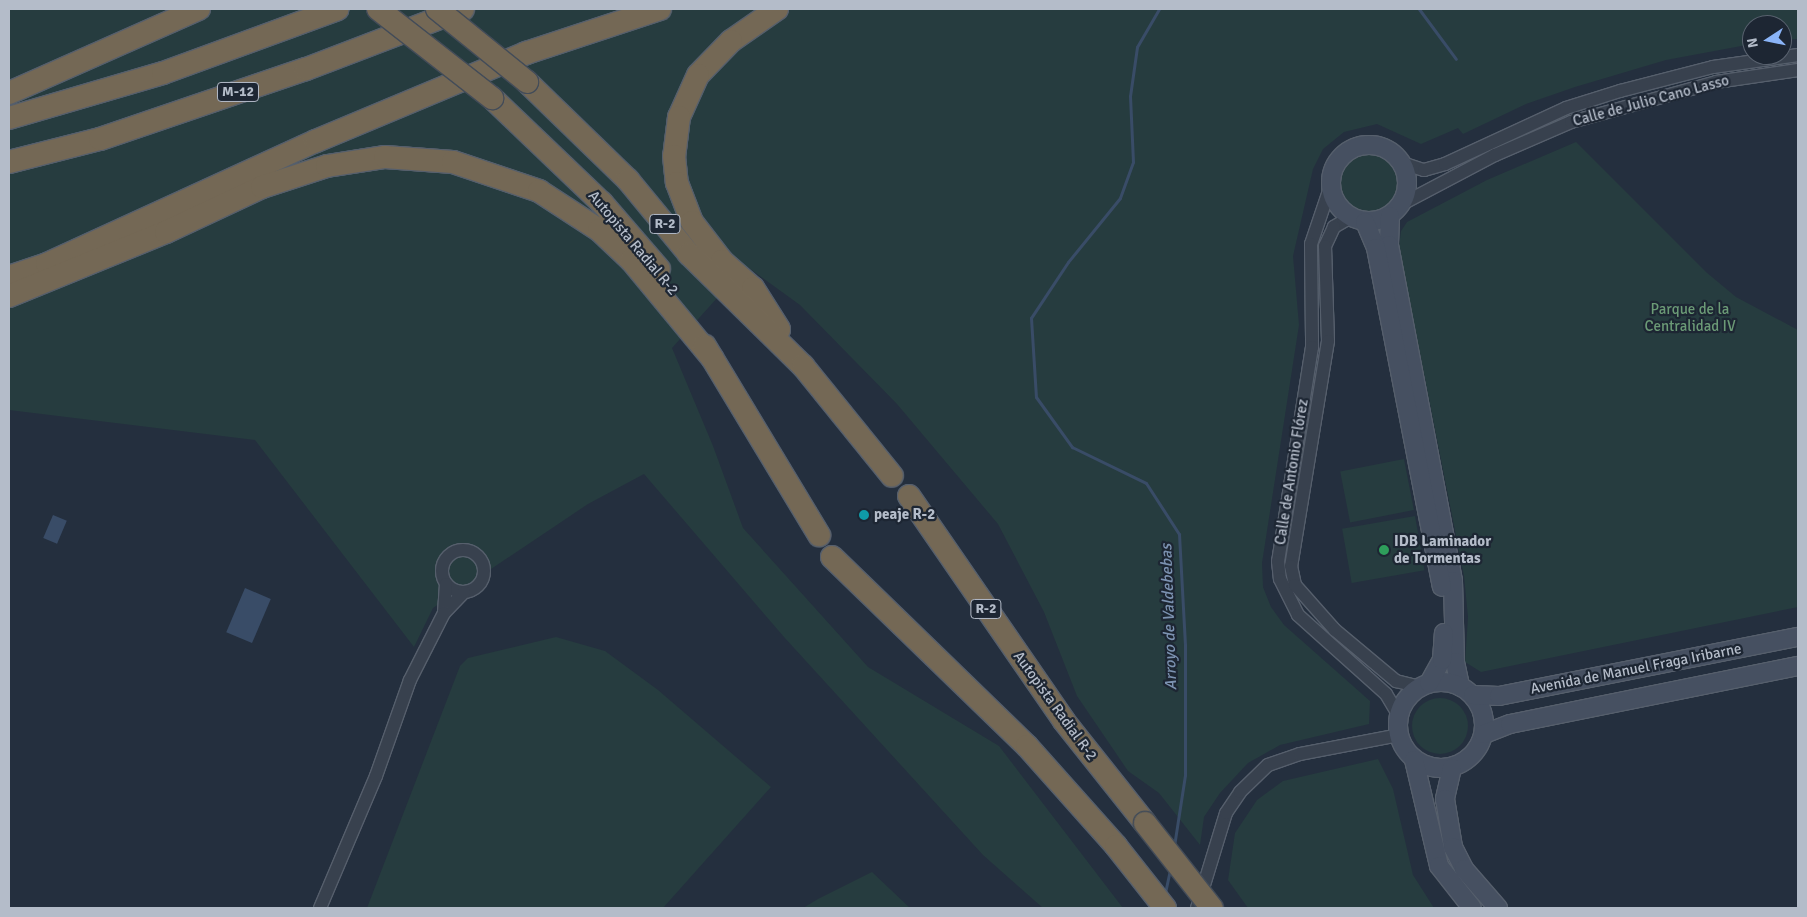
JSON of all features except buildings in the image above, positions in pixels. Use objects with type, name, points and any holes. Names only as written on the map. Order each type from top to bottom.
[{"type":"highway","points":[[9,76],[85,50],[186,9]]},
{"type":"highway","points":[[9,93],[199,9]]},
{"type":"highway","points":[[9,118],[162,72],[338,9]]},
{"type":"highway","name":"Autopista Radial R-2","points":[[378,9],[492,98],[602,202],[673,287],[712,358],[819,535]]},
{"type":"highway","name":"R-2","points":[[437,9],[527,82],[628,180],[689,254],[802,366],[892,476]]},
{"type":"highway","name":"M-12","points":[[9,162],[118,132],[306,69],[464,9]]},
{"type":"highway","points":[[9,277],[47,264],[325,138],[526,53],[660,9]]},
{"type":"highway","points":[[777,9],[730,41],[693,82],[679,117],[674,166],[683,203],[700,234],[722,261],[752,288],[802,366]]},
{"type":"highway","points":[[9,296],[166,232],[262,187],[326,166],[385,158],[453,162],[539,191],[599,230],[631,260],[712,358]]},
{"type":"highway","points":[[9,267],[138,222]]},
{"type":"highway","name":"Autopista Radial R-2","points":[[909,496],[1064,721],[1212,908]]},
{"type":"highway","points":[[832,556],[1027,746],[1116,846],[1165,908]]},
{"type":"street","name":"Calle de Julio Cano Lasso","points":[[1402,163],[1424,170],[1445,164],[1566,108],[1620,91],[1713,67],[1798,55]]},
{"type":"street","name":"Calle de Julio Cano Lasso","points":[[1396,210],[1495,155],[1571,122],[1716,82],[1798,70]]},
{"type":"street","points":[[1414,760],[1430,767],[1452,768],[1473,756],[1484,734],[1481,706],[1466,690],[1455,662],[1453,581],[1389,245],[1396,210],[1408,183],[1402,163],[1383,147],[1358,146],[1341,157],[1335,165],[1331,185],[1337,204],[1358,220],[1376,248],[1442,582],[1444,647],[1438,670],[1425,685],[1403,704],[1399,716],[1399,735],[1414,760],[1421,780],[1434,853],[1446,879],[1472,908]]},
{"type":"street","name":"Calle de Antonio Flórez","points":[[1331,185],[1310,244],[1313,338],[1278,561],[1280,579],[1298,615],[1381,688],[1399,716]]},
{"type":"street","points":[[1358,220],[1396,210]]},
{"type":"street","name":"Calle de Antonio Flórez","points":[[1358,220],[1334,227],[1325,246],[1328,341],[1291,566],[1295,585],[1335,630],[1396,681],[1425,685]]},
{"type":"street","points":[[444,613],[446,584],[442,573],[448,556],[464,550],[475,554],[482,563],[484,574],[475,589],[464,592],[454,590],[446,584]]},
{"type":"street","points":[[320,908],[376,776],[410,680],[444,613],[464,592]]},
{"type":"street","name":"Avenida de Manuel Fraga Iribarne","points":[[1466,690],[1499,696],[1798,637]]},
{"type":"street","name":"Avenida de Manuel Fraga Iribarne","points":[[1484,734],[1510,724],[1798,666]]},
{"type":"street","points":[[1425,685],[1442,682],[1466,690]]},
{"type":"street","points":[[1197,908],[1226,813],[1240,792],[1268,765],[1300,754],[1399,735]]},
{"type":"street","points":[[1452,768],[1445,799],[1453,847],[1464,869],[1498,908]]},
{"type":"green space","points":[[9,9],[1798,9],[1798,39],[1792,39],[1792,15],[1742,15],[1742,46],[1666,60],[1575,87],[1526,104],[1463,134],[1458,128],[1421,144],[1377,124],[1344,132],[1323,149],[1313,169],[1293,256],[1299,325],[1262,563],[1263,587],[1271,607],[1284,625],[1370,701],[1369,724],[1280,745],[1248,763],[1220,793],[1204,817],[1200,845],[1159,793],[1128,771],[1077,696],[1044,612],[998,524],[897,404],[800,305],[746,266],[672,348],[713,446],[743,528],[868,667],[999,746],[1123,908],[1043,908],[983,855],[784,637],[644,474],[588,504],[433,608],[414,647],[255,440],[9,410]]},
{"type":"green space","name":"Parque de la Centralidad IV","points":[[1576,142],[1706,272],[1736,297],[1798,330],[1798,607],[1481,672],[1465,662],[1468,617],[1464,576],[1399,247],[1401,231],[1407,222],[1487,180]]},
{"type":"green space","points":[[1363,152],[1375,152],[1386,157],[1394,165],[1399,176],[1397,194],[1386,207],[1375,212],[1363,212],[1352,207],[1344,199],[1339,188],[1339,176],[1344,165],[1352,157]]},
{"type":"green space","name":"IDB Laminador de Tormentas","points":[[1404,459],[1414,510],[1350,522],[1340,471]]},
{"type":"green space","name":"IDB Laminador de Tormentas","points":[[1415,516],[1425,570],[1352,583],[1342,529]]},
{"type":"green space","points":[[556,637],[605,651],[658,690],[771,787],[663,908],[367,908],[460,666],[468,658]]},
{"type":"green space","points":[[1434,698],[1446,698],[1456,702],[1464,710],[1468,726],[1464,742],[1456,750],[1446,754],[1434,754],[1424,750],[1416,742],[1412,732],[1412,720],[1416,710],[1424,702]]},
{"type":"green space","points":[[1378,759],[1393,789],[1413,875],[1434,908],[1248,908],[1228,880],[1235,833],[1257,800],[1283,781]]},
{"type":"green space","points":[[872,872],[910,908],[803,908],[818,899]]},
{"type":"water","points":[[53,515],[67,521],[57,544],[43,538]]},
{"type":"water","points":[[245,588],[271,599],[252,643],[226,632]]},
{"type":"waterway","name":"Arroyo de Valdebebas","points":[[1159,9],[1137,47],[1130,96],[1133,162],[1120,198],[1068,262],[1031,318],[1036,397],[1072,447],[1146,483],[1179,534],[1185,644],[1185,775],[1174,846]]},
{"type":"waterway","points":[[1419,9],[1456,59]]},
{"type":"waterway","name":"Arroyo de Valdebebas","points":[[1165,893],[1170,869]]},
{"type":"place","name":"peaje R-2","points":[[864,515]]},
{"type":"place","name":"IDB Laminador de Tormentas","points":[[1384,550]]}]
